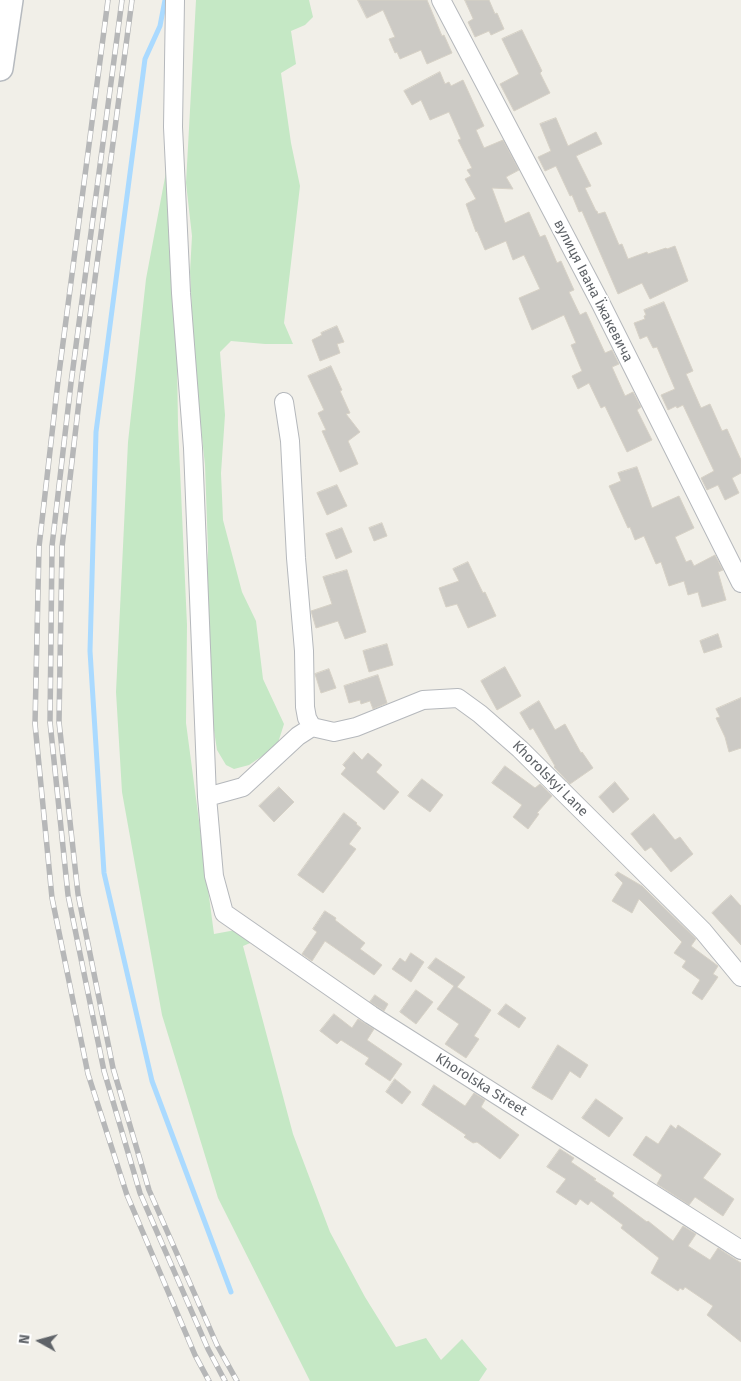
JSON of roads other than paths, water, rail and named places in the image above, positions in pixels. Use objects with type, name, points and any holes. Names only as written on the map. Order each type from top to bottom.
[{"type":"street","points":[[0,68],[10,0]]},
{"type":"street","points":[[175,0],[173,137],[181,293],[193,448],[207,797],[243,787],[298,736],[312,727],[307,718],[305,707],[304,651],[296,558],[290,441],[284,402]]},
{"type":"street","name":"вулиця Івана Їжакевича","points":[[441,0],[601,304],[741,583]]},
{"type":"street","name":"Khorolskyi Lane","points":[[312,727],[334,732],[356,727],[423,700],[458,698],[480,714],[520,749],[703,931],[741,976]]},
{"type":"street","name":"Khorolska Street","points":[[207,797],[214,876],[224,913],[371,1015],[741,1250]]},
{"type":"waterway","points":[[165,0],[160,26],[145,59],[96,432],[90,651],[104,873],[152,1081],[231,1292]]},
{"type":"railway","points":[[108,0],[58,381],[39,547],[35,724],[52,898],[88,1074],[127,1195],[195,1355],[209,1381]]},
{"type":"railway","points":[[122,0],[71,383],[52,546],[50,722],[68,895],[104,1071],[140,1193],[208,1349],[225,1381]]},
{"type":"railway","points":[[132,0],[81,384],[62,547],[59,722],[78,894],[113,1068],[149,1190],[217,1345],[237,1381]]}]
